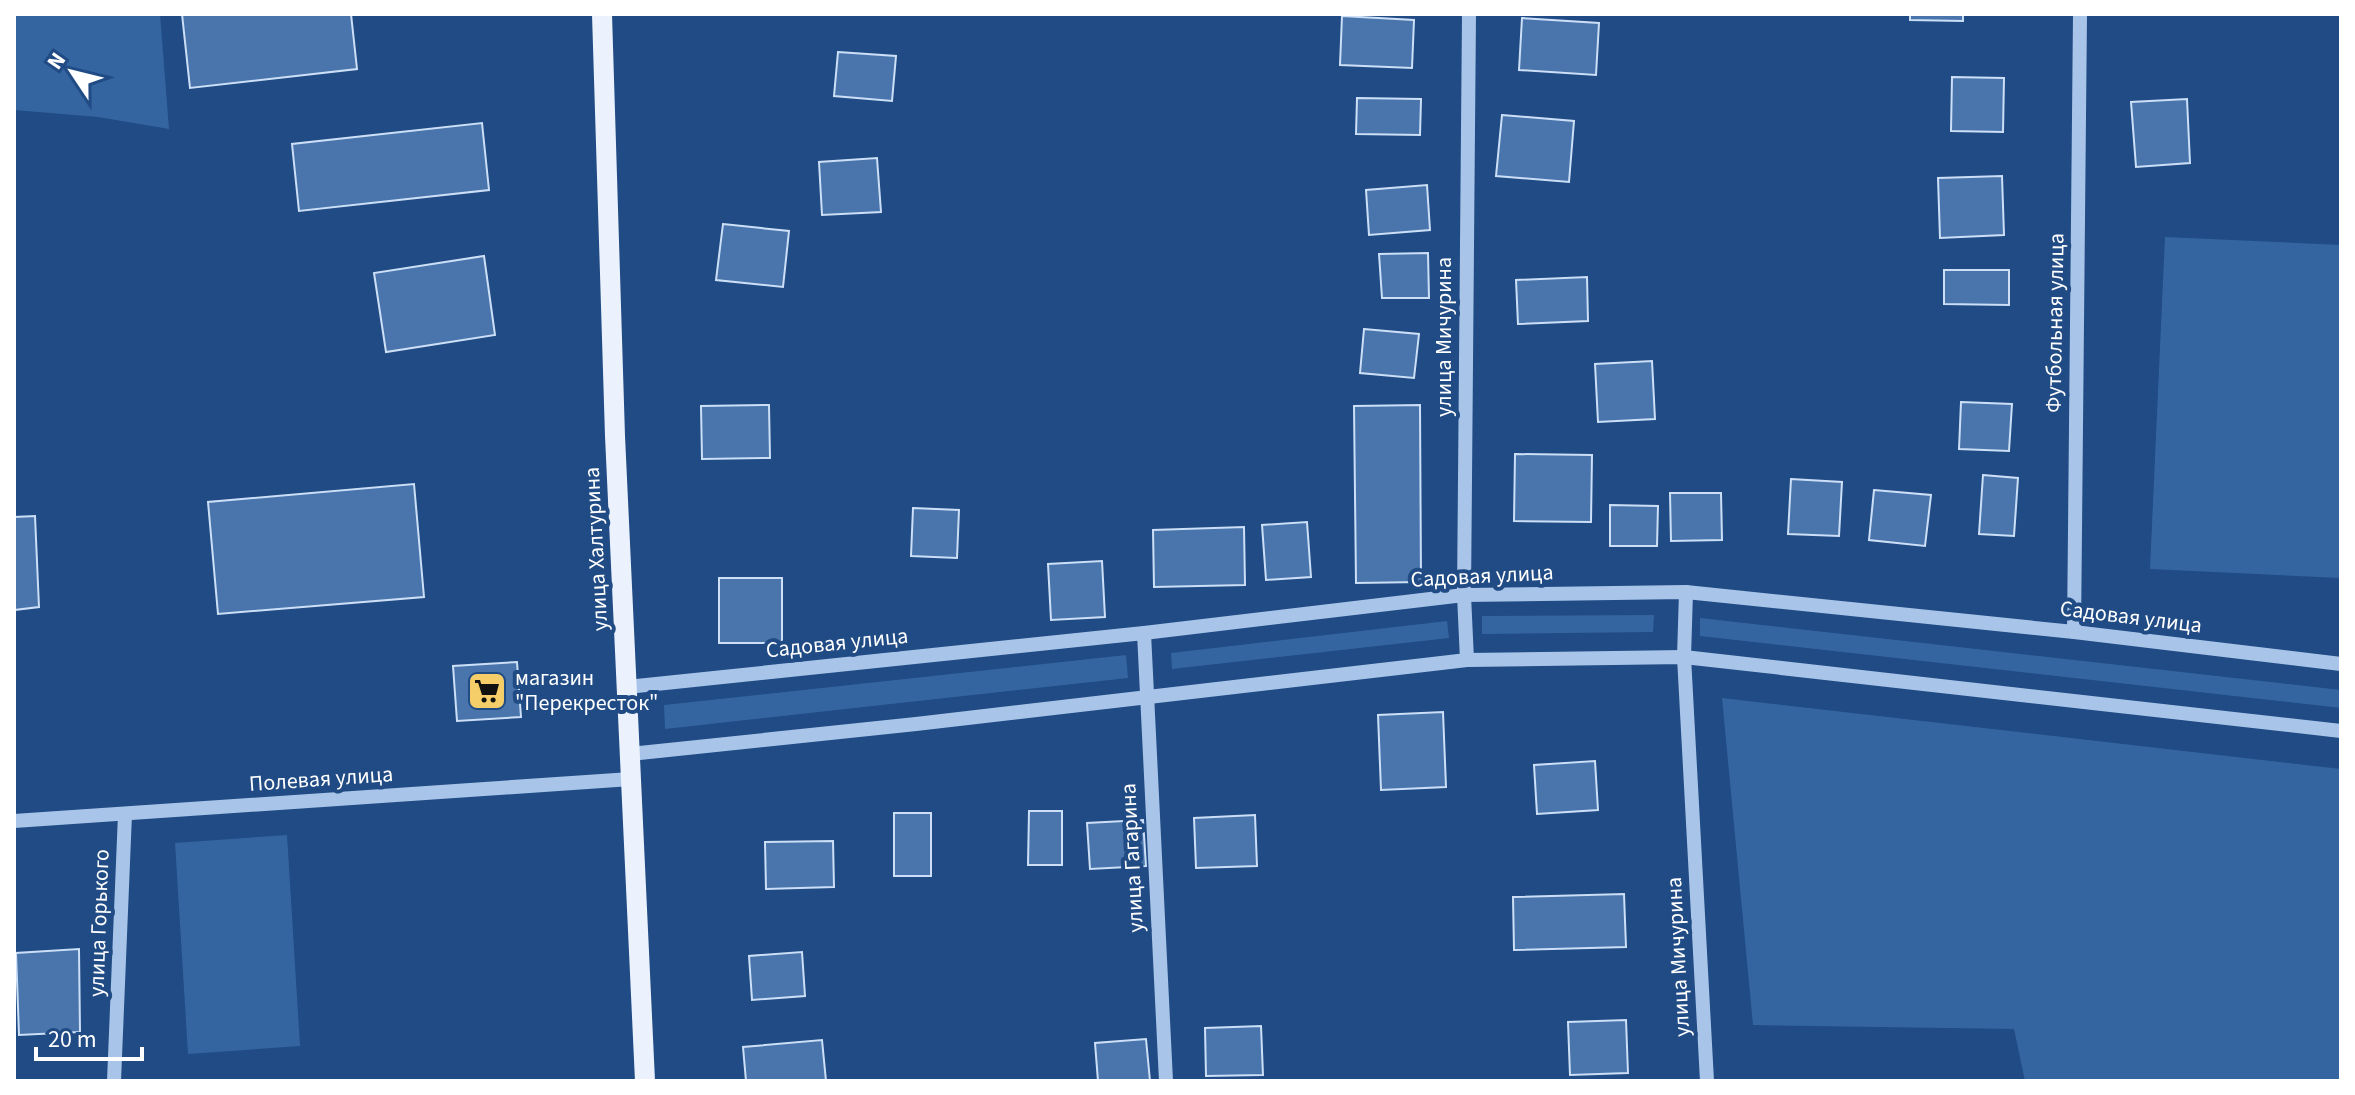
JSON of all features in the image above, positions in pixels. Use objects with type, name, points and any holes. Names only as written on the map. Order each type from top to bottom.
[{"type":"main road","name":"улица Халтурина","points":[[602,14],[614,421],[645,1081]]},
{"type":"street","name":"улица Мичурина","points":[[1467,660],[1464,595],[1469,14]]},
{"type":"street","name":"Футбольная улица","points":[[2074,632],[2080,14]]},
{"type":"street","name":"Садовая улица","points":[[627,687],[1144,633],[1464,595],[1686,592],[2074,632],[2341,664]]},
{"type":"street","name":"улица Мичурина","points":[[1686,592],[1684,657],[1707,1081]]},
{"type":"street","name":"улица Гагарина","points":[[1144,633],[1166,1081]]},
{"type":"street","points":[[630,754],[1467,660],[1684,657],[2341,731]]},
{"type":"street","name":"Полевая улица","points":[[14,821],[631,779]]},
{"type":"street","name":"улица Горького","points":[[114,1081],[125,814]]},
{"type":"shaded area","points":[[14,14],[160,14],[169,129],[98,117],[14,110]]},
{"type":"shaded area","points":[[2165,237],[2341,245],[2341,578],[2150,569]]},
{"type":"shaded area","points":[[1654,615],[1653,632],[1482,634],[1482,616]]},
{"type":"shaded area","points":[[1700,618],[2341,690],[2341,708],[1700,636]]},
{"type":"shaded area","points":[[1447,621],[1449,638],[1172,669],[1171,653]]},
{"type":"shaded area","points":[[1126,655],[1128,678],[665,729],[664,705]]},
{"type":"shaded area","points":[[1722,698],[2341,769],[2341,1081],[2025,1081],[2014,1029],[1753,1025]]},
{"type":"shaded area","points":[[287,835],[300,1046],[188,1054],[175,843]]},
{"type":"building","points":[[182,14],[351,14],[357,69],[190,88]]},
{"type":"building","points":[[1910,14],[1963,14],[1963,21],[1910,20]]},
{"type":"building","points":[[1342,16],[1414,20],[1412,68],[1340,65]]},
{"type":"building","points":[[1522,18],[1599,23],[1596,75],[1519,70]]},
{"type":"building","points":[[838,52],[896,56],[892,101],[834,96]]},
{"type":"building","points":[[1952,77],[2004,78],[2003,132],[1951,131]]},
{"type":"building","points":[[1357,98],[1421,99],[1420,135],[1356,134]]},
{"type":"building","points":[[2187,99],[2190,163],[2136,167],[2131,102]]},
{"type":"building","points":[[1502,115],[1574,121],[1569,182],[1496,176]]},
{"type":"building","points":[[482,123],[489,190],[299,211],[292,144]]},
{"type":"building","points":[[877,158],[881,212],[822,215],[819,162]]},
{"type":"building","points":[[2002,176],[2004,235],[1940,238],[1938,178]]},
{"type":"building","points":[[1427,185],[1430,230],[1369,235],[1366,190]]},
{"type":"building","points":[[723,224],[789,231],[783,287],[716,280]]},
{"type":"building","points":[[1428,253],[1429,298],[1382,298],[1379,254]]},
{"type":"building","points":[[484,256],[495,335],[386,352],[374,273]]},
{"type":"building","points":[[1944,270],[2009,270],[2009,305],[1944,304]]},
{"type":"building","points":[[1587,277],[1588,321],[1518,324],[1516,280]]},
{"type":"building","points":[[1364,329],[1419,334],[1414,378],[1360,373]]},
{"type":"building","points":[[1652,361],[1655,419],[1598,422],[1595,364]]},
{"type":"building","points":[[1961,402],[2012,404],[2009,451],[1959,449]]},
{"type":"building","points":[[769,405],[770,458],[702,459],[701,406]]},
{"type":"building","points":[[1420,405],[1421,582],[1356,583],[1354,406]]},
{"type":"building","points":[[1515,454],[1592,455],[1591,522],[1514,521]]},
{"type":"building","points":[[1983,475],[2018,478],[2014,536],[1979,534]]},
{"type":"building","points":[[1791,479],[1842,482],[1839,536],[1788,534]]},
{"type":"building","points":[[414,484],[424,597],[218,614],[208,502]]},
{"type":"building","points":[[1874,490],[1931,495],[1925,546],[1869,540]]},
{"type":"building","points":[[1670,493],[1721,493],[1722,540],[1671,541]]},
{"type":"building","points":[[1610,505],[1658,506],[1657,546],[1610,546]]},
{"type":"building","points":[[913,508],[959,510],[957,558],[911,556]]},
{"type":"building","points":[[35,516],[39,607],[14,610],[14,517]]},
{"type":"building","points":[[1307,522],[1311,577],[1266,580],[1262,525]]},
{"type":"building","points":[[1244,527],[1245,585],[1154,587],[1153,530]]},
{"type":"building","points":[[1102,561],[1105,617],[1051,620],[1048,564]]},
{"type":"building","points":[[719,578],[782,578],[782,643],[719,643]]},
{"type":"building","name":"магазин \"Перекресток\"","points":[[517,662],[521,717],[457,721],[453,666]]},
{"type":"building","points":[[1443,712],[1446,787],[1381,790],[1378,715]]},
{"type":"building","points":[[1595,761],[1598,810],[1537,814],[1534,765]]},
{"type":"building","points":[[1029,811],[1062,811],[1062,865],[1028,865]]},
{"type":"building","points":[[894,813],[931,813],[931,876],[894,876]]},
{"type":"building","points":[[1255,815],[1257,866],[1196,868],[1194,818]]},
{"type":"building","points":[[1143,820],[1146,866],[1090,869],[1087,823]]},
{"type":"building","points":[[833,841],[834,887],[766,889],[765,842]]},
{"type":"building","points":[[1624,894],[1626,947],[1514,950],[1513,897]]},
{"type":"building","points":[[79,949],[80,1032],[19,1035],[16,953]]},
{"type":"building","points":[[802,952],[805,996],[752,1000],[749,956]]},
{"type":"building","points":[[1626,1020],[1628,1073],[1570,1075],[1568,1022]]},
{"type":"building","points":[[1261,1026],[1263,1075],[1206,1076],[1205,1028]]},
{"type":"building","points":[[1146,1039],[1150,1081],[1098,1081],[1095,1043]]},
{"type":"building","points":[[822,1040],[826,1081],[746,1081],[743,1047]]},
{"type":"place","name":"магазин \"Перекресток\"","points":[[487,691]]}]
